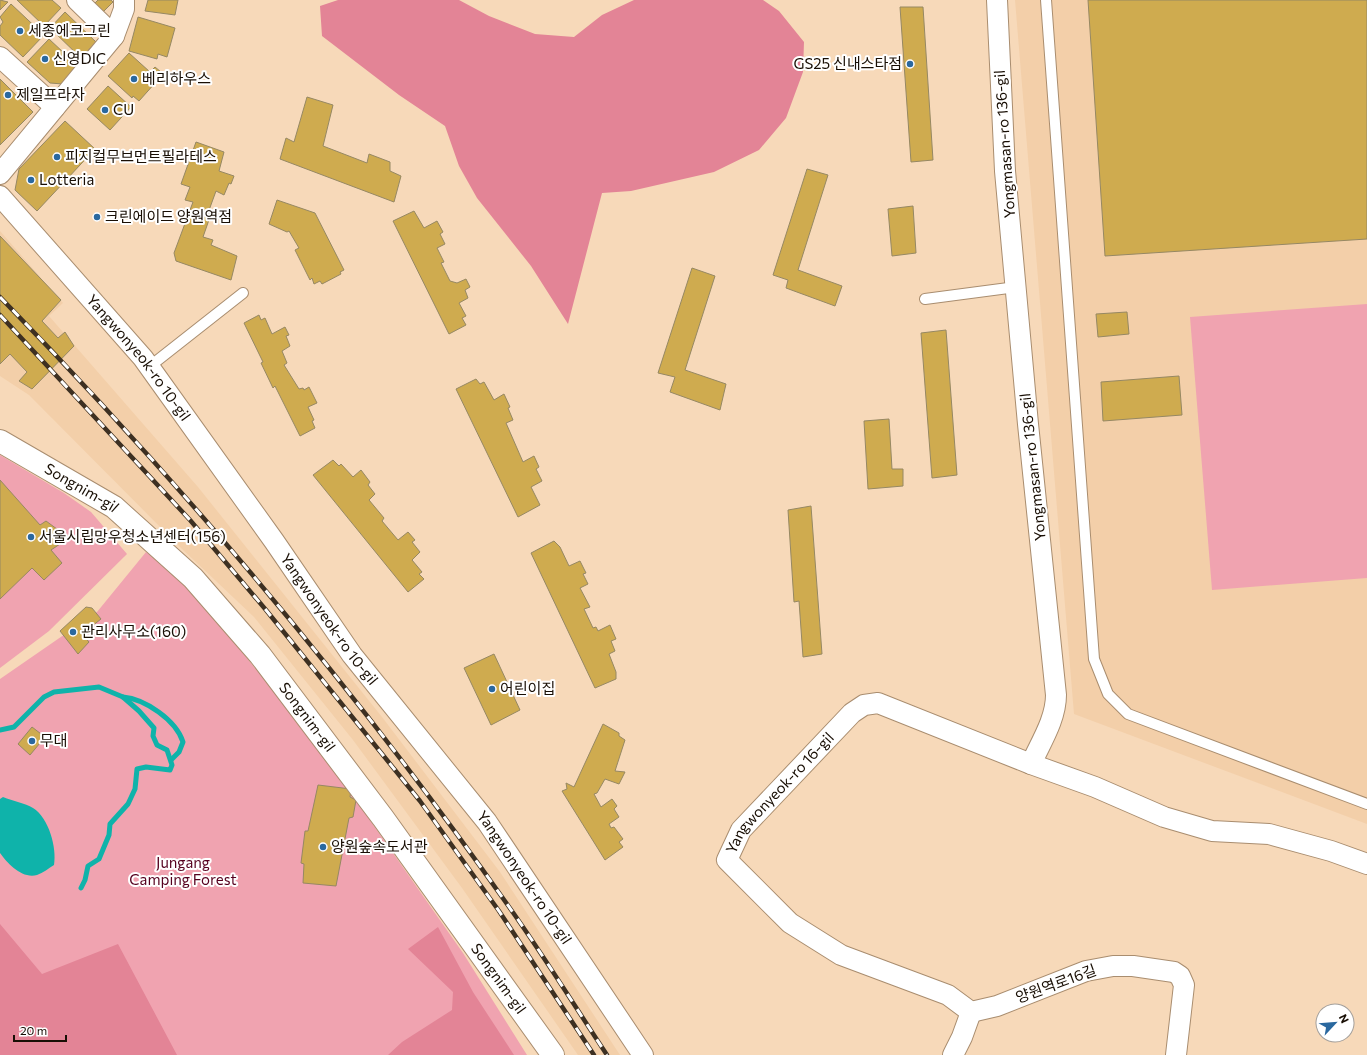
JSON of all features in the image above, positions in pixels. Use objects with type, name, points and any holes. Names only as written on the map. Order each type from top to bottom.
[{"type":"street","points":[[77,0],[114,36]]},
{"type":"street","points":[[0,174],[114,36],[124,9],[124,0]]},
{"type":"street","name":"Yongmasan-ro 136-gil","points":[[997,0],[1003,137],[1016,287],[1056,695],[1056,706],[1053,715],[1031,764]]},
{"type":"street","points":[[0,57],[55,107]]},
{"type":"street","name":"Yangwonyeok-ro 10-gil","points":[[0,196],[149,367],[274,541],[352,655],[487,822],[643,1055]]},
{"type":"street","name":"Songnim-gil","points":[[0,441],[114,507],[193,578],[260,655],[384,818],[552,1055]]},
{"type":"street","name":"Yangwonyeok-ro 16-gil","points":[[972,1012],[948,995],[841,955],[790,922],[727,860],[741,830],[852,713],[864,705],[878,702],[1031,764]]},
{"type":"street","points":[[1031,764],[1095,787],[1164,817],[1212,831],[1269,834],[1331,851],[1367,864]]},
{"type":"street","name":"양원역로16길","points":[[972,1012],[997,1006],[1086,971],[1113,966],[1163,969],[1174,972],[1180,976],[1184,985],[1176,1055]]},
{"type":"street","points":[[953,1055],[972,1012]]},
{"type":"lane","points":[[1046,0],[1094,659],[1108,694],[1128,714],[1367,804]]},
{"type":"lane","points":[[925,299],[1016,287]]},
{"type":"lane","points":[[149,367],[243,293]]},
{"type":"shaded area","points":[[338,0],[459,0],[489,16],[535,34],[574,37],[602,15],[634,0],[763,0],[779,11],[804,42],[803,72],[786,118],[759,150],[714,172],[631,191],[602,193],[568,324],[531,266],[477,198],[459,166],[445,126],[399,95],[322,36],[320,6]]},
{"type":"shaded area","points":[[1015,0],[1367,0],[1367,824],[1074,714]]},
{"type":"shaded area","points":[[0,231],[63,303],[49,316],[198,487],[382,717],[500,872],[620,1055],[578,1055],[462,888],[353,740],[254,617],[180,547],[29,395],[0,376]]},
{"type":"shaded area","points":[[0,924],[42,974],[118,944],[177,1055],[0,1055]]},
{"type":"shaded area","points":[[438,927],[473,992],[514,1055],[388,1055],[402,1042],[452,1010],[453,992],[408,949]]},
{"type":"green space","points":[[1367,304],[1367,578],[1212,590],[1190,317]]},
{"type":"green space","points":[[0,455],[64,493],[91,512],[127,554],[49,631],[0,668]]},
{"type":"green space","name":"Jungang Camping Forest","points":[[146,552],[185,582],[316,743],[463,953],[527,1055],[0,1055],[0,679],[97,612]]},
{"type":"water","points":[[3,797],[33,808],[39,813],[47,826],[53,842],[55,858],[54,865],[44,872],[31,876],[21,873],[11,866],[0,853],[0,799]]},
{"type":"building","points":[[0,0],[8,2],[0,10]]},
{"type":"building","points":[[17,0],[52,0],[61,8],[44,26]]},
{"type":"building","points":[[98,0],[111,0],[113,2],[103,12],[95,3]]},
{"type":"building","points":[[148,0],[178,0],[175,15],[145,11]]},
{"type":"building","points":[[1088,0],[1367,0],[1367,239],[1105,256]]},
{"type":"building","name":"세종에코그린","points":[[11,4],[44,35],[23,57],[0,35],[0,26],[3,22],[0,17]]},
{"type":"building","points":[[900,7],[923,7],[933,160],[911,162]]},
{"type":"building","points":[[65,12],[96,42],[81,58],[50,28]]},
{"type":"building","points":[[138,17],[175,28],[167,57],[158,54],[157,59],[129,51]]},
{"type":"building","points":[[49,39],[79,67],[63,84],[50,83],[27,62]]},
{"type":"building","name":"베리하우스","points":[[129,53],[150,72],[155,67],[161,72],[156,82],[139,101],[133,96],[132,98],[108,76]]},
{"type":"building","name":"제일프라자","points":[[0,79],[33,112],[0,145]]},
{"type":"building","points":[[108,86],[131,107],[110,130],[87,109]]},
{"type":"building","points":[[307,97],[333,105],[323,146],[367,163],[369,154],[390,162],[390,171],[401,176],[394,202],[280,159],[286,138],[294,142]]},
{"type":"building","points":[[65,121],[95,149],[37,211],[15,190],[19,169]]},
{"type":"building","points":[[196,142],[224,152],[219,171],[234,176],[224,195],[216,191],[208,213],[211,214],[203,237],[213,240],[211,245],[237,256],[231,280],[176,261],[174,253],[193,202],[185,200],[190,187],[181,184]]},
{"type":"building","points":[[807,169],[828,175],[798,270],[842,286],[835,306],[786,288],[788,280],[773,275]]},
{"type":"building","points":[[277,200],[315,213],[344,270],[340,272],[341,274],[322,284],[320,281],[314,284],[312,278],[310,280],[295,250],[299,248],[289,231],[287,232],[269,224]]},
{"type":"building","points":[[913,206],[916,253],[892,256],[888,209]]},
{"type":"building","points":[[414,211],[424,228],[437,221],[443,232],[440,234],[445,244],[437,248],[444,262],[441,263],[450,281],[457,283],[466,279],[470,287],[465,290],[468,298],[459,303],[466,316],[462,318],[466,325],[449,334],[393,221]]},
{"type":"building","points":[[0,236],[61,300],[42,321],[58,338],[65,332],[74,346],[32,389],[19,381],[27,372],[10,354],[0,364]]},
{"type":"building","points":[[692,268],[715,276],[685,370],[726,384],[720,410],[670,392],[675,377],[658,373]]},
{"type":"building","points":[[1127,312],[1129,334],[1098,337],[1096,314]]},
{"type":"building","points":[[259,315],[261,320],[265,318],[272,334],[285,327],[289,335],[286,336],[290,346],[282,351],[287,363],[284,365],[299,389],[303,388],[304,390],[309,387],[317,403],[308,407],[314,420],[312,421],[315,428],[300,436],[275,386],[273,388],[261,363],[263,362],[244,323]]},
{"type":"building","points":[[946,330],[957,475],[932,478],[921,333]]},
{"type":"building","points":[[1179,376],[1182,415],[1103,421],[1101,382]]},
{"type":"building","points":[[476,379],[480,384],[484,382],[494,400],[504,394],[510,407],[508,408],[513,420],[506,423],[523,462],[534,456],[539,467],[536,469],[542,481],[531,487],[540,505],[518,517],[456,389]]},
{"type":"building","points":[[889,419],[892,469],[903,469],[903,486],[868,489],[864,421]]},
{"type":"building","points":[[333,460],[339,466],[341,464],[353,477],[361,470],[370,482],[368,485],[375,494],[369,500],[384,518],[382,521],[398,540],[408,532],[415,540],[412,542],[420,552],[412,560],[422,572],[419,574],[424,579],[408,592],[313,475]]},
{"type":"building","name":"서울시립망우청소년센터(156)","points":[[0,480],[40,525],[46,521],[61,532],[63,542],[51,550],[62,563],[44,580],[32,568],[0,599]]},
{"type":"building","points":[[811,506],[822,654],[803,657],[799,601],[794,602],[788,510]]},
{"type":"building","points":[[554,541],[560,547],[569,566],[580,561],[586,573],[583,574],[588,584],[580,588],[590,607],[584,609],[593,628],[596,627],[598,631],[610,625],[616,639],[611,641],[615,651],[609,654],[616,672],[616,679],[595,688],[531,553]]},
{"type":"building","name":"관리사무소(160)","points":[[86,607],[92,608],[101,619],[82,634],[89,642],[78,654],[60,631]]},
{"type":"building","name":"어린이집","points":[[494,654],[520,710],[491,725],[464,668]]},
{"type":"building","points":[[603,724],[619,733],[619,736],[625,740],[615,771],[625,772],[619,784],[605,779],[597,793],[594,794],[601,807],[612,799],[617,806],[614,809],[619,817],[609,824],[611,828],[614,827],[623,839],[619,842],[623,847],[605,860],[562,791],[567,789],[566,783],[574,787]]},
{"type":"building","name":"무대","points":[[32,727],[45,737],[30,755],[18,744]]},
{"type":"building","name":"양원숲속도서관","points":[[318,785],[351,789],[350,797],[356,800],[353,817],[349,818],[336,886],[303,883],[304,864],[301,863],[305,831],[308,831]]},
{"type":"waterway","points":[[0,730],[14,727],[44,697],[54,692],[99,687],[123,697],[139,711],[154,728],[153,736],[157,745],[167,750],[172,765],[170,770],[146,767],[137,769],[135,789],[128,804],[110,824],[109,835],[99,859],[88,866],[85,880],[81,888]]},
{"type":"waterway","points":[[123,697],[150,706],[174,726],[183,742],[179,752],[171,760]]},
{"type":"railway","points":[[0,297],[68,368],[201,515],[266,590],[328,667],[390,745],[507,904],[607,1055]]},
{"type":"railway","points":[[0,315],[190,520],[266,610],[420,801],[499,911],[594,1055]]},
{"type":"place","name":"세종에코그린","points":[[20,31]]},
{"type":"place","name":"신영DIC","points":[[45,59]]},
{"type":"place","name":"GS25 신내스타점","points":[[910,64]]},
{"type":"place","name":"베리하우스","points":[[134,79]]},
{"type":"place","name":"제일프라자","points":[[8,95]]},
{"type":"place","name":"CU","points":[[105,110]]},
{"type":"place","name":"피지컬무브먼트필라테스","points":[[57,157]]},
{"type":"place","name":"Lotteria","points":[[31,180]]},
{"type":"place","name":"크린에이드 양원역점","points":[[97,217]]},
{"type":"place","name":"서울시립망우청소년센터(156)","points":[[31,537]]},
{"type":"place","name":"관리사무소(160)","points":[[73,632]]},
{"type":"place","name":"어린이집","points":[[492,689]]},
{"type":"place","name":"무대","points":[[32,741]]},
{"type":"place","name":"양원숲속도서관","points":[[323,847]]}]
